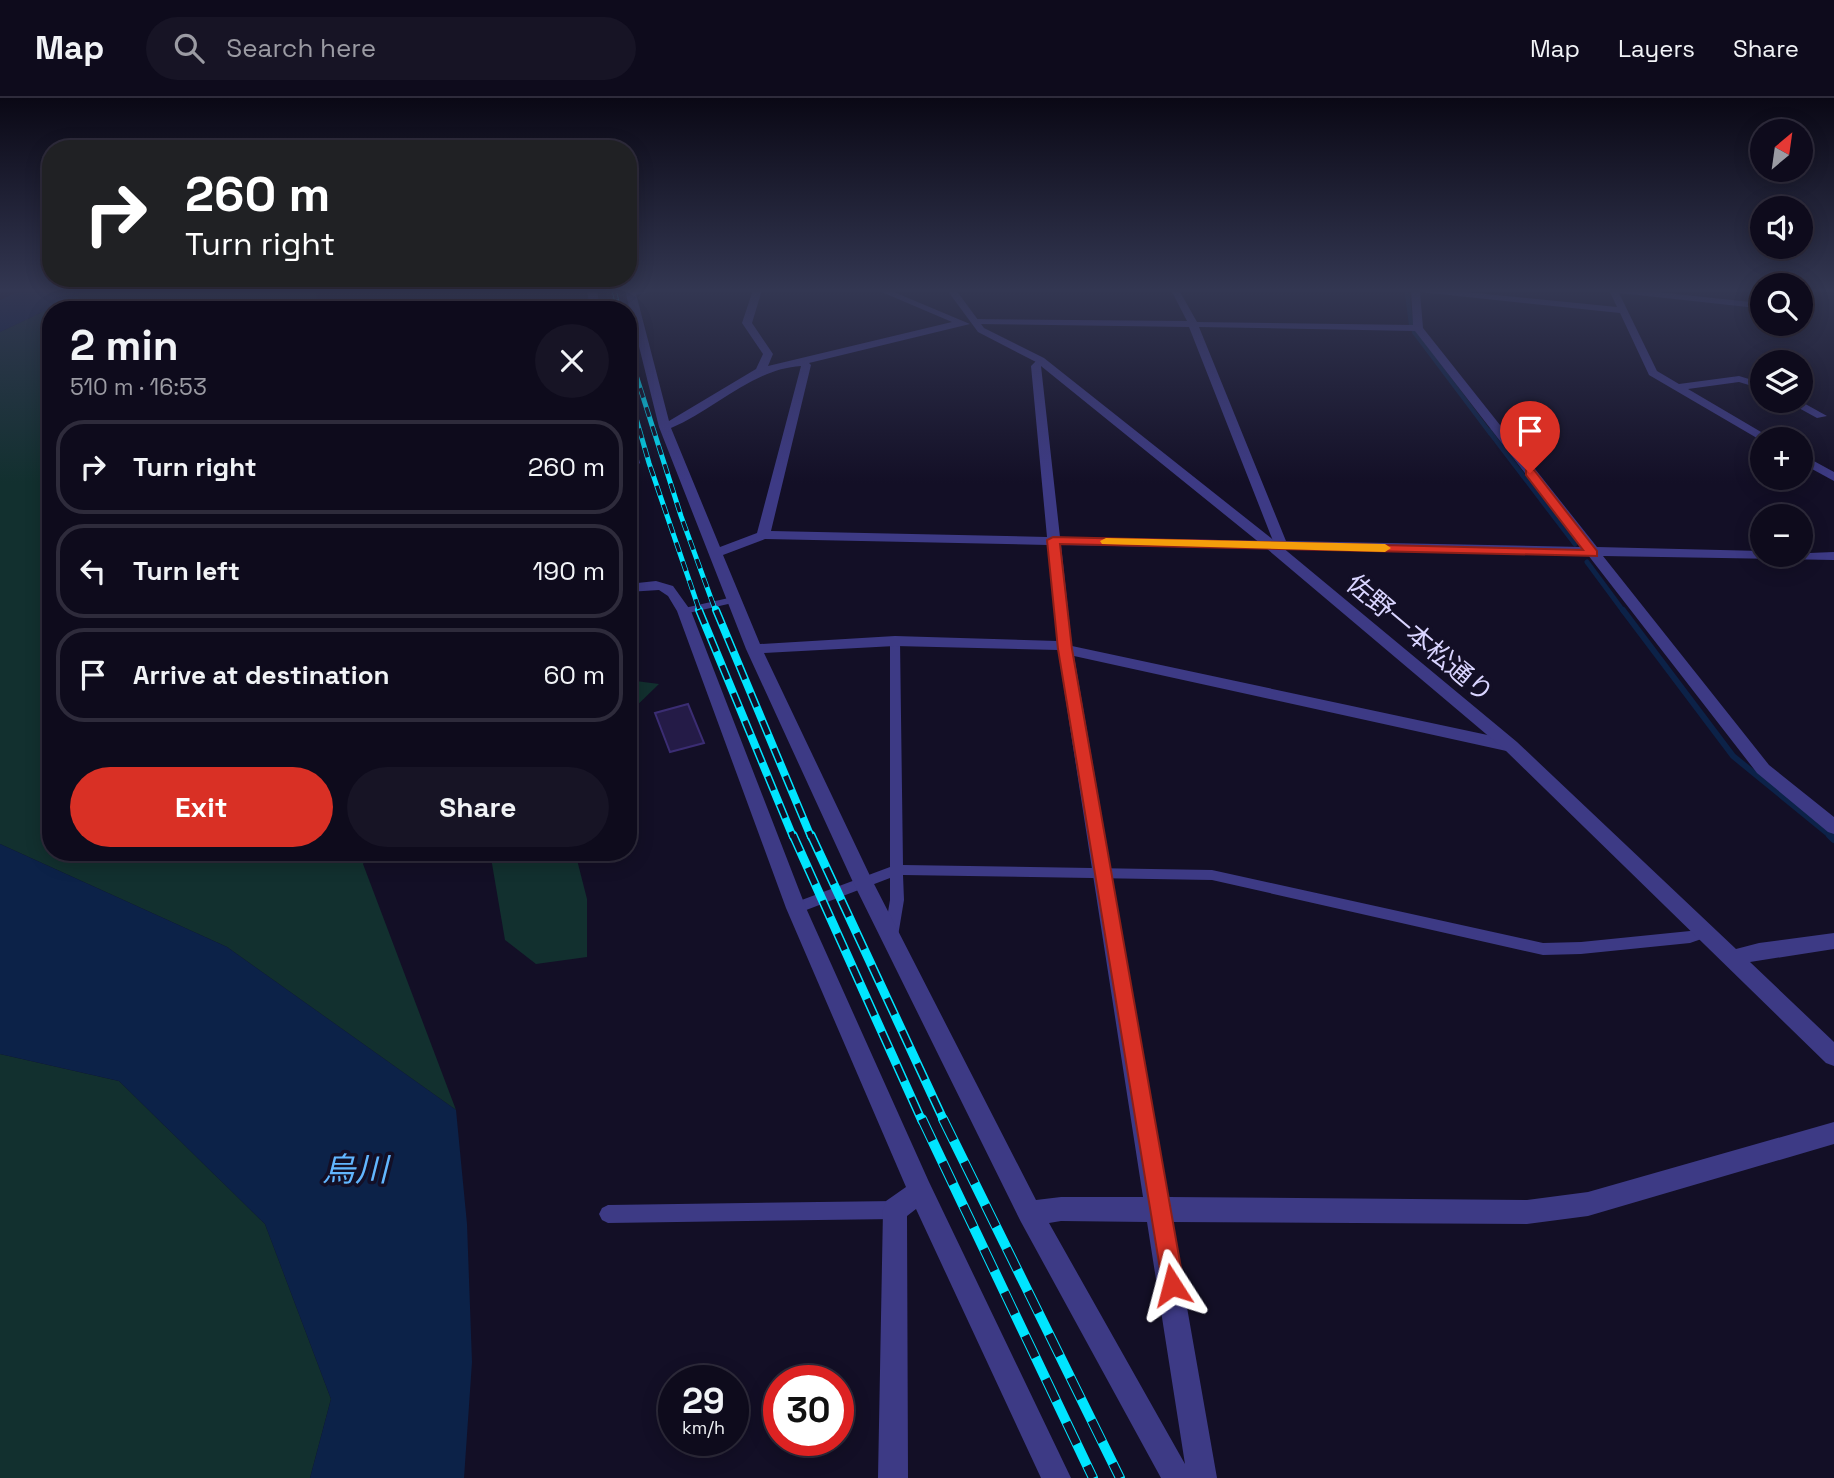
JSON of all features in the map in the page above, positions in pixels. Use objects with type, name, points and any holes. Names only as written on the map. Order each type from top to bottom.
[{"type":"street","points":[[642,354],[665,426],[733,600],[862,880],[1030,1213],[1177,1478]]},
{"type":"street","points":[[761,371],[768,354]]},
{"type":"street","points":[[665,426],[682,420],[761,371],[838,354]]},
{"type":"street","name":"佐野一本松通り","points":[[1029,354],[1040,360],[1275,545],[1511,746],[1834,1056]]},
{"type":"street","points":[[1204,354],[1275,545]]},
{"type":"street","points":[[1438,354],[1763,769],[1834,827]]},
{"type":"street","points":[[1644,354],[1653,373],[1750,429]]},
{"type":"street","points":[[1040,360],[1036,366],[1065,647],[1202,1478]]},
{"type":"street","points":[[764,535],[806,365],[803,362]]},
{"type":"street","points":[[1676,387],[1739,379],[1750,382]]},
{"type":"street","points":[[1813,412],[1821,416]]},
{"type":"street","points":[[1813,465],[1834,477]]},
{"type":"street","points":[[715,553],[764,535],[1593,554],[1602,551],[1834,556]]},
{"type":"street","points":[[637,587],[666,585],[672,589],[684,611],[796,908],[920,1191],[1056,1478]]},
{"type":"street","points":[[754,649],[895,641],[1065,647],[1511,746]]},
{"type":"street","points":[[1732,959],[1759,951],[1834,941]]},
{"type":"street","points":[[1030,1213],[1061,1209],[1160,1212],[1527,1212],[1588,1204],[1834,1133]]},
{"type":"street","points":[[893,1478],[895,1210],[920,1191]]},
{"type":"lane","points":[[684,611],[733,600]]},
{"type":"lane","points":[[891,936],[897,900],[895,641]]},
{"type":"lane","points":[[796,908],[862,880],[896,870],[1102,873],[1231,877],[1542,948],[1581,948],[1705,933]]},
{"type":"lane","points":[[608,1214],[895,1210]]},
{"type":"green space","points":[[0,354],[42,354],[42,861],[364,861],[363,864],[456,1110],[227,947],[0,844]]},
{"type":"green space","points":[[637,681],[659,684],[637,705]]},
{"type":"green space","points":[[492,861],[577,861],[587,899],[587,957],[536,964],[505,940]]},
{"type":"green space","points":[[0,1054],[119,1081],[265,1224],[331,1399],[310,1478],[0,1478]]},
{"type":"water","name":"烏川","points":[[0,844],[227,947],[456,1110],[467,1224],[472,1362],[464,1478],[310,1478],[331,1399],[265,1224],[119,1081],[0,1054]]},
{"type":"building","points":[[688,704],[704,743],[670,752],[655,713]]},
{"type":"waterway","points":[[1431,354],[1490,433]]},
{"type":"waterway","points":[[1489,431],[1575,544]]},
{"type":"waterway","points":[[1587,562],[1624,612]]},
{"type":"waterway","points":[[1623,610],[1733,756],[1832,837]]},
{"type":"railway","points":[[637,378],[681,516],[716,612]]},
{"type":"railway","points":[[637,421],[700,612]]},
{"type":"railway","points":[[699,610],[793,837]]},
{"type":"railway","points":[[716,610],[811,837]]},
{"type":"railway","points":[[793,835],[922,1121]]},
{"type":"railway","points":[[811,835],[944,1121]]},
{"type":"railway","points":[[922,1119],[1093,1478]]},
{"type":"railway","points":[[943,1119],[1120,1478]]},
{"type":"slow traffic","points":[[1106,541],[1385,548]]},
{"type":"route","points":[[1172,1285],[1065,649],[1053,540],[1593,554],[1530,473]]}]
